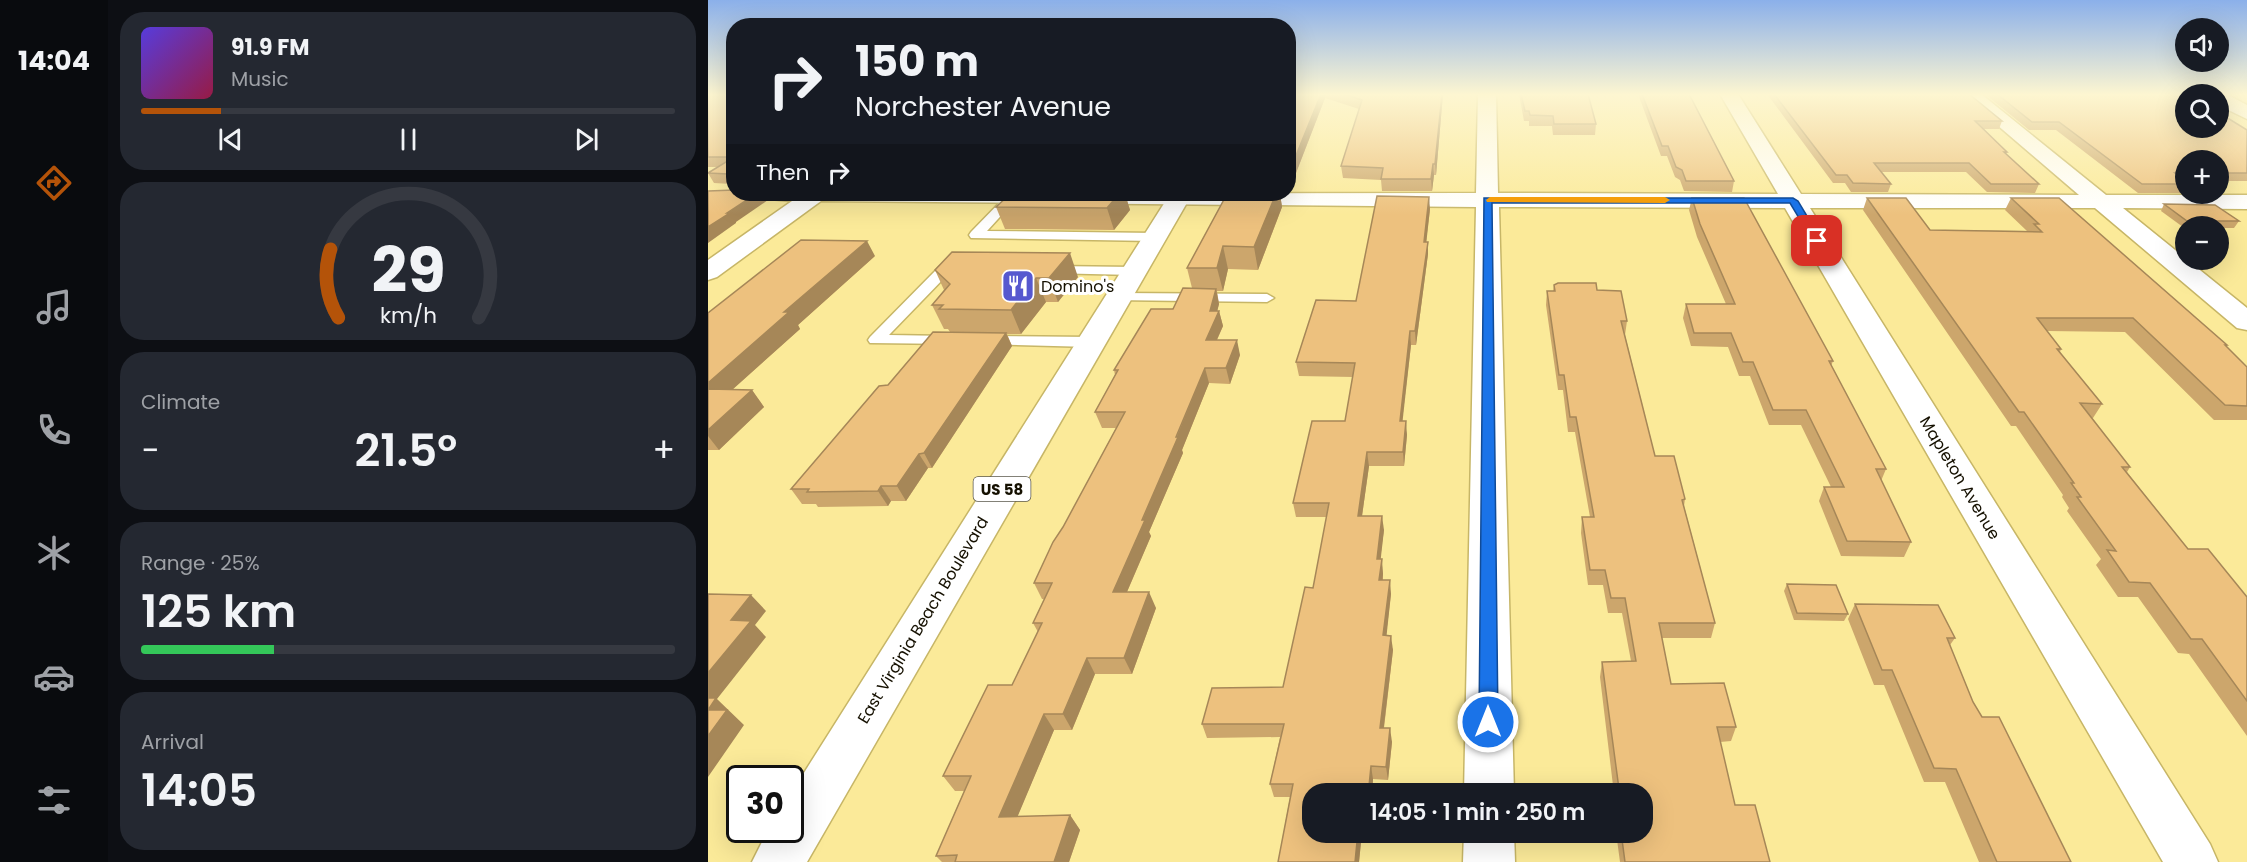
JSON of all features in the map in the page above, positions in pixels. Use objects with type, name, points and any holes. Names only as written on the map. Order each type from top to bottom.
[{"type":"street","points":[[1487,134],[1489,783]]},
{"type":"street","name":"Mapleton Avenue","points":[[1753,134],[2192,862]]},
{"type":"street","points":[[2019,134],[2247,322]]},
{"type":"street","points":[[1296,198],[2247,202]]},
{"type":"street","points":[[708,272],[805,201]]},
{"type":"street","name":"East Virginia Beach Boulevard","points":[[778,862],[1176,201]]},
{"type":"street","points":[[1489,843],[1489,862]]},
{"type":"lane","points":[[1008,201],[976,235],[1155,237]]},
{"type":"lane","points":[[968,269],[945,269],[876,340],[1091,342]]},
{"type":"lane","points":[[1039,270],[1126,284],[1267,298]]},
{"type":"building","points":[[708,134],[726,134],[726,157],[708,157]]},
{"type":"building","points":[[1296,134],[1305,134],[1296,155]]},
{"type":"building","points":[[1351,134],[1438,134],[1431,179],[1381,179],[1383,168],[1341,166]]},
{"type":"building","points":[[1657,134],[1710,134],[1734,181],[1686,181],[1682,170],[1676,167],[1668,146],[1662,146]]},
{"type":"building","points":[[1805,134],[1989,134],[2007,152],[2004,152],[2039,184],[1991,184],[1969,163],[1874,163],[1891,184],[1853,183],[1847,175],[1836,175]]},
{"type":"building","points":[[2075,134],[2175,134],[2175,138],[2229,138],[2229,134],[2247,134],[2247,173],[2229,173],[2229,150],[2175,150],[2175,184],[2142,184]]},
{"type":"building","points":[[726,162],[726,174],[708,173]]},
{"type":"building","points":[[726,190],[726,201],[745,201],[708,227],[708,191]]},
{"type":"building","points":[[1377,196],[1429,197],[1424,242],[1428,242],[1415,331],[1410,331],[1400,421],[1406,421],[1403,452],[1367,452],[1358,516],[1382,516],[1377,559],[1382,559],[1379,580],[1390,580],[1383,635],[1391,636],[1380,728],[1390,728],[1386,767],[1371,766],[1369,783],[1302,783],[1302,843],[1357,843],[1355,862],[1278,862],[1293,784],[1270,784],[1284,724],[1202,724],[1212,688],[1283,687],[1305,587],[1313,588],[1329,503],[1293,503],[1312,421],[1345,421],[1355,363],[1296,362],[1316,300],[1356,301]]},
{"type":"building","points":[[1692,198],[1744,198],[1833,361],[1829,361],[1886,469],[1876,469],[1911,542],[1847,541],[1824,487],[1844,487],[1806,410],[1773,410],[1753,362],[1743,362],[1731,333],[1694,333],[1686,304],[1735,304],[1700,224]]},
{"type":"building","points":[[1867,198],[1906,198],[1930,230],[2042,232],[2034,224],[2039,224],[2011,198],[2059,198],[2227,345],[2225,345],[2247,367],[2247,406],[2225,405],[2133,318],[2037,318],[2061,349],[2057,349],[2102,404],[2080,403],[2130,467],[2122,467],[2188,549],[2208,549],[2247,597],[2247,701],[2202,639],[2191,639],[2150,583],[2129,582],[2107,550],[2116,551],[2077,497],[2081,497],[2071,483],[2074,483],[2024,412],[2019,412]]},
{"type":"building","points":[[1002,201],[1113,201],[1107,208],[996,207]]},
{"type":"building","points":[[1223,201],[1273,201],[1254,247],[1223,246],[1217,268],[1187,268]]},
{"type":"building","points":[[2164,204],[2215,205],[2239,221],[2229,221],[2229,216],[2180,216]]},
{"type":"building","points":[[801,240],[867,241],[784,312],[789,312],[708,383],[708,313]]},
{"type":"building","points":[[952,252],[1070,253],[1049,278],[1036,278],[1011,310],[939,309],[943,305],[932,305],[950,284],[935,270]]},
{"type":"building","points":[[1558,283],[1596,283],[1597,290],[1621,291],[1627,321],[1621,321],[1655,456],[1674,456],[1685,499],[1682,500],[1715,623],[1659,623],[1671,684],[1724,683],[1736,727],[1717,727],[1735,805],[1755,805],[1770,862],[1625,862],[1622,843],[1653,843],[1653,783],[1618,783],[1602,662],[1636,661],[1625,598],[1611,598],[1605,570],[1590,570],[1582,517],[1594,517],[1576,417],[1570,417],[1564,375],[1559,375],[1547,291],[1555,291],[1554,285]]},
{"type":"building","points":[[1183,288],[1216,289],[1210,311],[1219,311],[1206,340],[1237,340],[1226,368],[1205,368],[1142,520],[1145,520],[1113,592],[1149,592],[1124,658],[1087,658],[1063,714],[1044,714],[999,817],[1070,815],[1054,862],[955,862],[957,855],[936,856],[971,776],[943,776],[988,685],[1012,685],[1042,623],[1033,623],[1052,583],[1034,583],[1053,542],[1125,412],[1095,412],[1118,370],[1114,370],[1151,309],[1173,309]]},
{"type":"building","points":[[933,332],[1006,333],[924,453],[919,454],[897,486],[881,486],[878,491],[807,492],[809,489],[791,489],[879,386],[888,385]]},
{"type":"building","points":[[708,389],[752,390],[708,430]]},
{"type":"building","points":[[1787,584],[1836,585],[1848,614],[1797,613]]},
{"type":"building","points":[[708,594],[751,595],[731,620],[751,621],[708,673]]},
{"type":"building","points":[[1855,604],[1938,605],[1955,638],[1947,638],[1973,702],[1982,717],[1999,717],[2071,862],[1997,862],[1956,769],[1934,768],[1892,670],[1882,670]]},
{"type":"building","points":[[708,698],[716,698],[708,710]]},
{"type":"building","points":[[708,710],[727,710],[708,736]]},
{"type":"slow traffic","points":[[1490,200],[1665,200]]},
{"type":"place","name":"Domino's","points":[[1018,286]]},
{"type":"route","points":[[1488,722],[1488,200],[1793,201],[1817,241]]}]
